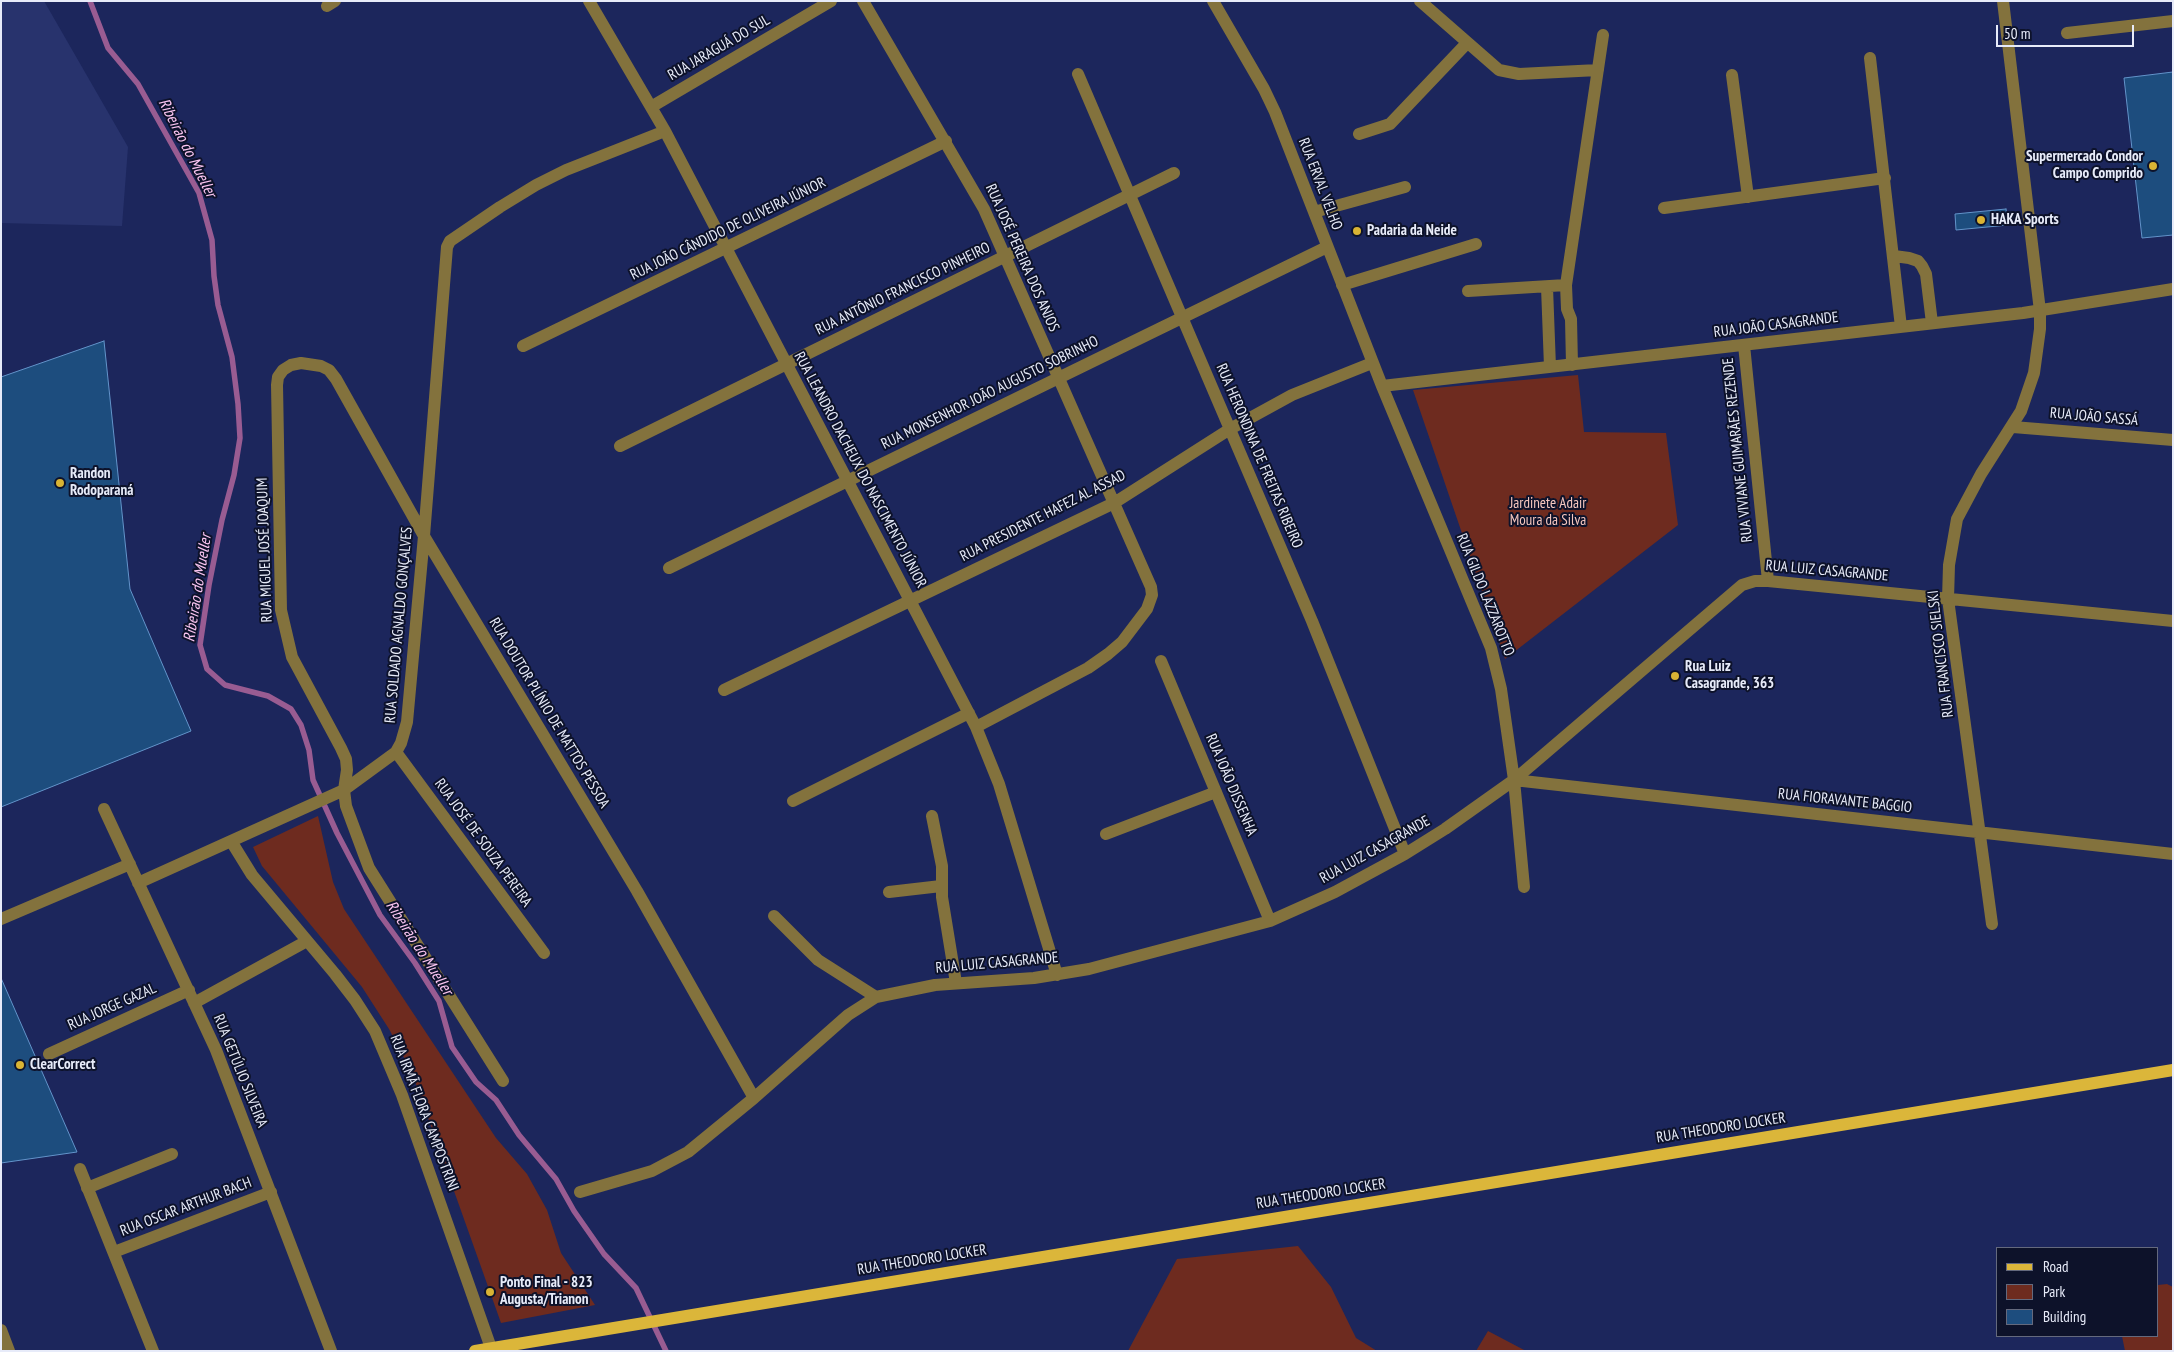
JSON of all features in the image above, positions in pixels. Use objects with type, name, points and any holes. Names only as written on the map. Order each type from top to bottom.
[{"type":"main road","name":"RUA THEODORO LOCKER","points":[[476,1351],[2173,1070]]},
{"type":"street","name":"RUA LEANDRO DACHEUX DO NASCIMENTO JÚNIOR","points":[[589,1],[665,130],[969,712],[999,784],[1057,975]]},
{"type":"street","name":"RUA JARAGUÁ DO SUL","points":[[651,107],[831,1]]},
{"type":"street","name":"RUA JOSÉ PEREIRA DOS ANJOS","points":[[863,1],[984,208],[1151,587],[1151,602],[1122,642],[1108,654],[1088,668],[976,728]]},
{"type":"street","name":"RUA ERVAL VELHO","points":[[1213,1],[1264,89],[1382,386]]},
{"type":"street","points":[[1420,1],[1491,65],[1508,73],[1598,70]]},
{"type":"street","name":"RUA FRANCISCO SIELSKI","points":[[1992,924],[1948,599],[1952,538],[1957,519],[1980,474],[2022,411],[2034,373],[2039,342],[2040,311],[2003,1]]},
{"type":"street","points":[[2066,33],[2173,21]]},
{"type":"street","points":[[1572,364],[1566,285],[1603,36]]},
{"type":"street","points":[[1359,134],[1390,124],[1466,43]]},
{"type":"street","points":[[1870,58],[1894,256],[1900,327]]},
{"type":"street","name":"RUA HERONDINA DE FREITAS RIBEIRO","points":[[1078,74],[1312,621],[1405,854]]},
{"type":"street","points":[[1732,75],[1748,197]]},
{"type":"street","name":"RUA SOLDADO AGNALDO GONÇALVES","points":[[396,752],[401,743],[407,722],[424,536],[445,253],[450,241],[500,207],[544,181],[566,170],[665,130]]},
{"type":"street","name":"RUA JOÃO CÂNDIDO DE OLIVEIRA JÚNIOR","points":[[523,346],[946,141]]},
{"type":"street","name":"RUA ANTÔNIO FRANCISCO PINHEIRO","points":[[620,446],[1174,174]]},
{"type":"street","points":[[1664,208],[1885,178]]},
{"type":"street","points":[[1314,212],[1405,187]]},
{"type":"street","points":[[1342,285],[1476,244]]},
{"type":"street","name":"RUA MONSENHOR JOÃO AUGUSTO SOBRINHO","points":[[669,568],[1326,247]]},
{"type":"street","points":[[1894,256],[1918,261],[1922,266],[1926,274],[1932,323]]},
{"type":"street","points":[[1468,291],[1566,285]]},
{"type":"street","points":[[1547,286],[1550,367]]},
{"type":"street","name":"RUA JOÃO CASAGRANDE","points":[[1382,386],[2040,311],[2173,289]]},
{"type":"street","name":"RUA VIVIANE GUIMARÃES REZENDE","points":[[1744,345],[1768,581]]},
{"type":"street","name":"RUA DOUTOR PLÍNIO DE MATTOS PESSOA","points":[[301,363],[321,366],[329,370],[336,379],[424,536],[637,891],[754,1098]]},
{"type":"street","name":"RUA MIGUEL JOSÉ JOAQUIM","points":[[301,363],[283,370],[278,377],[277,385],[282,610],[285,633],[292,657],[342,748],[346,759],[347,770],[344,790],[353,829],[369,868],[503,1081]]},
{"type":"street","name":"RUA PRESIDENTE HAFEZ AL ASSAD","points":[[724,690],[1114,503],[1230,428],[1292,395],[1372,363]]},
{"type":"street","name":"RUA GILDO LAZZAROTTO","points":[[1382,386],[1496,662],[1514,780],[1524,887]]},
{"type":"street","name":"RUA JOÃO SASSÁ","points":[[2013,427],[2173,440]]},
{"type":"street","name":"RUA LUIZ CASAGRANDE","points":[[580,1192],[633,1178],[671,1163],[719,1128],[848,1014],[876,998],[916,988],[1057,975],[1124,961],[1270,921],[1335,892],[1405,854],[1445,829],[1514,780],[1742,585],[1755,581],[1768,581],[2173,621]]},
{"type":"street","name":"RUA JOÃO DISSENHA","points":[[1161,661],[1270,921]]},
{"type":"street","points":[[793,801],[969,712]]},
{"type":"street","points":[[138,883],[344,790],[396,752]]},
{"type":"street","name":"RUA JOSÉ DE SOUZA PEREIRA","points":[[396,752],[544,953]]},
{"type":"street","name":"RUA FIORAVANTE BAGGIO","points":[[1514,780],[2173,854]]},
{"type":"street","points":[[1106,834],[1216,792]]},
{"type":"street","name":"RUA GETÚLIO SILVEIRA","points":[[104,809],[216,1050],[331,1351]]},
{"type":"street","points":[[932,816],[942,866],[943,908],[956,983]]},
{"type":"street","name":"RUA IRMÃ FLORA CAMPOSTRINI","points":[[231,841],[258,883],[355,1000],[375,1031],[389,1062],[491,1348]]},
{"type":"street","points":[[1,919],[130,864]]},
{"type":"street","points":[[890,892],[942,886]]},
{"type":"street","points":[[774,916],[818,960],[876,998]]},
{"type":"street","points":[[194,1003],[307,941]]},
{"type":"street","name":"RUA JORGE GAZAL","points":[[48,1054],[188,990]]},
{"type":"street","points":[[87,1188],[172,1154]]},
{"type":"street","points":[[80,1169],[153,1351]]},
{"type":"street","name":"RUA OSCAR ARTHUR BACH","points":[[114,1252],[271,1192]]},
{"type":"street","points":[[1,1330],[9,1351]]},
{"type":"shaded area","points":[[1,1],[44,1],[128,147],[122,226],[1,223]]},
{"type":"green space","name":"Jardinete Adair Moura da Silva","points":[[1578,375],[1584,432],[1666,433],[1678,525],[1505,659],[1413,390]]},
{"type":"green space","points":[[318,816],[333,882],[344,909],[496,1138],[527,1174],[547,1210],[561,1253],[595,1305],[501,1323],[412,1073],[389,1029],[362,987],[262,866],[253,847]]},
{"type":"green space","points":[[1298,1246],[1331,1287],[1356,1338],[1377,1351],[1128,1351],[1177,1259]]},
{"type":"green space","points":[[2167,1284],[2173,1287],[2173,1351],[2125,1351],[2122,1337],[2159,1337],[2159,1285]]},
{"type":"green space","points":[[1488,1331],[1526,1351],[1476,1351]]},
{"type":"building","name":"Supermercado Condor Campo Comprido","points":[[2173,72],[2173,235],[2142,238],[2124,78]]},
{"type":"building","name":"HAKA Sports","points":[[2006,209],[2008,225],[1956,230],[1955,214]]},
{"type":"building","name":"Randon Rodoparaná","points":[[104,341],[130,589],[191,731],[1,807],[1,377]]},
{"type":"building","name":"ClearCorrect","points":[[1,978],[77,1152],[1,1163]]},
{"type":"waterway","name":"Ribeirão do Mueller","points":[[90,1],[108,48],[138,84],[199,193],[212,240],[218,305],[232,357],[240,438],[234,475],[222,520],[209,585],[200,645],[207,669],[225,685],[268,696],[291,709],[301,725],[309,750],[313,780],[337,833],[380,915],[415,963],[439,1001],[452,1047],[476,1082],[496,1100],[519,1135],[556,1179],[574,1211],[604,1254],[636,1288],[666,1351]]},
{"type":"place","name":"Supermercado Condor Campo Comprido","points":[[2153,166]]},
{"type":"place","name":"HAKA Sports","points":[[1981,220]]},
{"type":"place","name":"Padaria da Neide","points":[[1357,231]]},
{"type":"place","name":"Randon Rodoparaná","points":[[60,483]]},
{"type":"place","name":"Rua Luiz Casagrande, 363","points":[[1675,676]]},
{"type":"place","name":"ClearCorrect","points":[[20,1065]]},
{"type":"place","name":"Ponto Final - 823 Augusta/Trianon","points":[[490,1292]]}]
